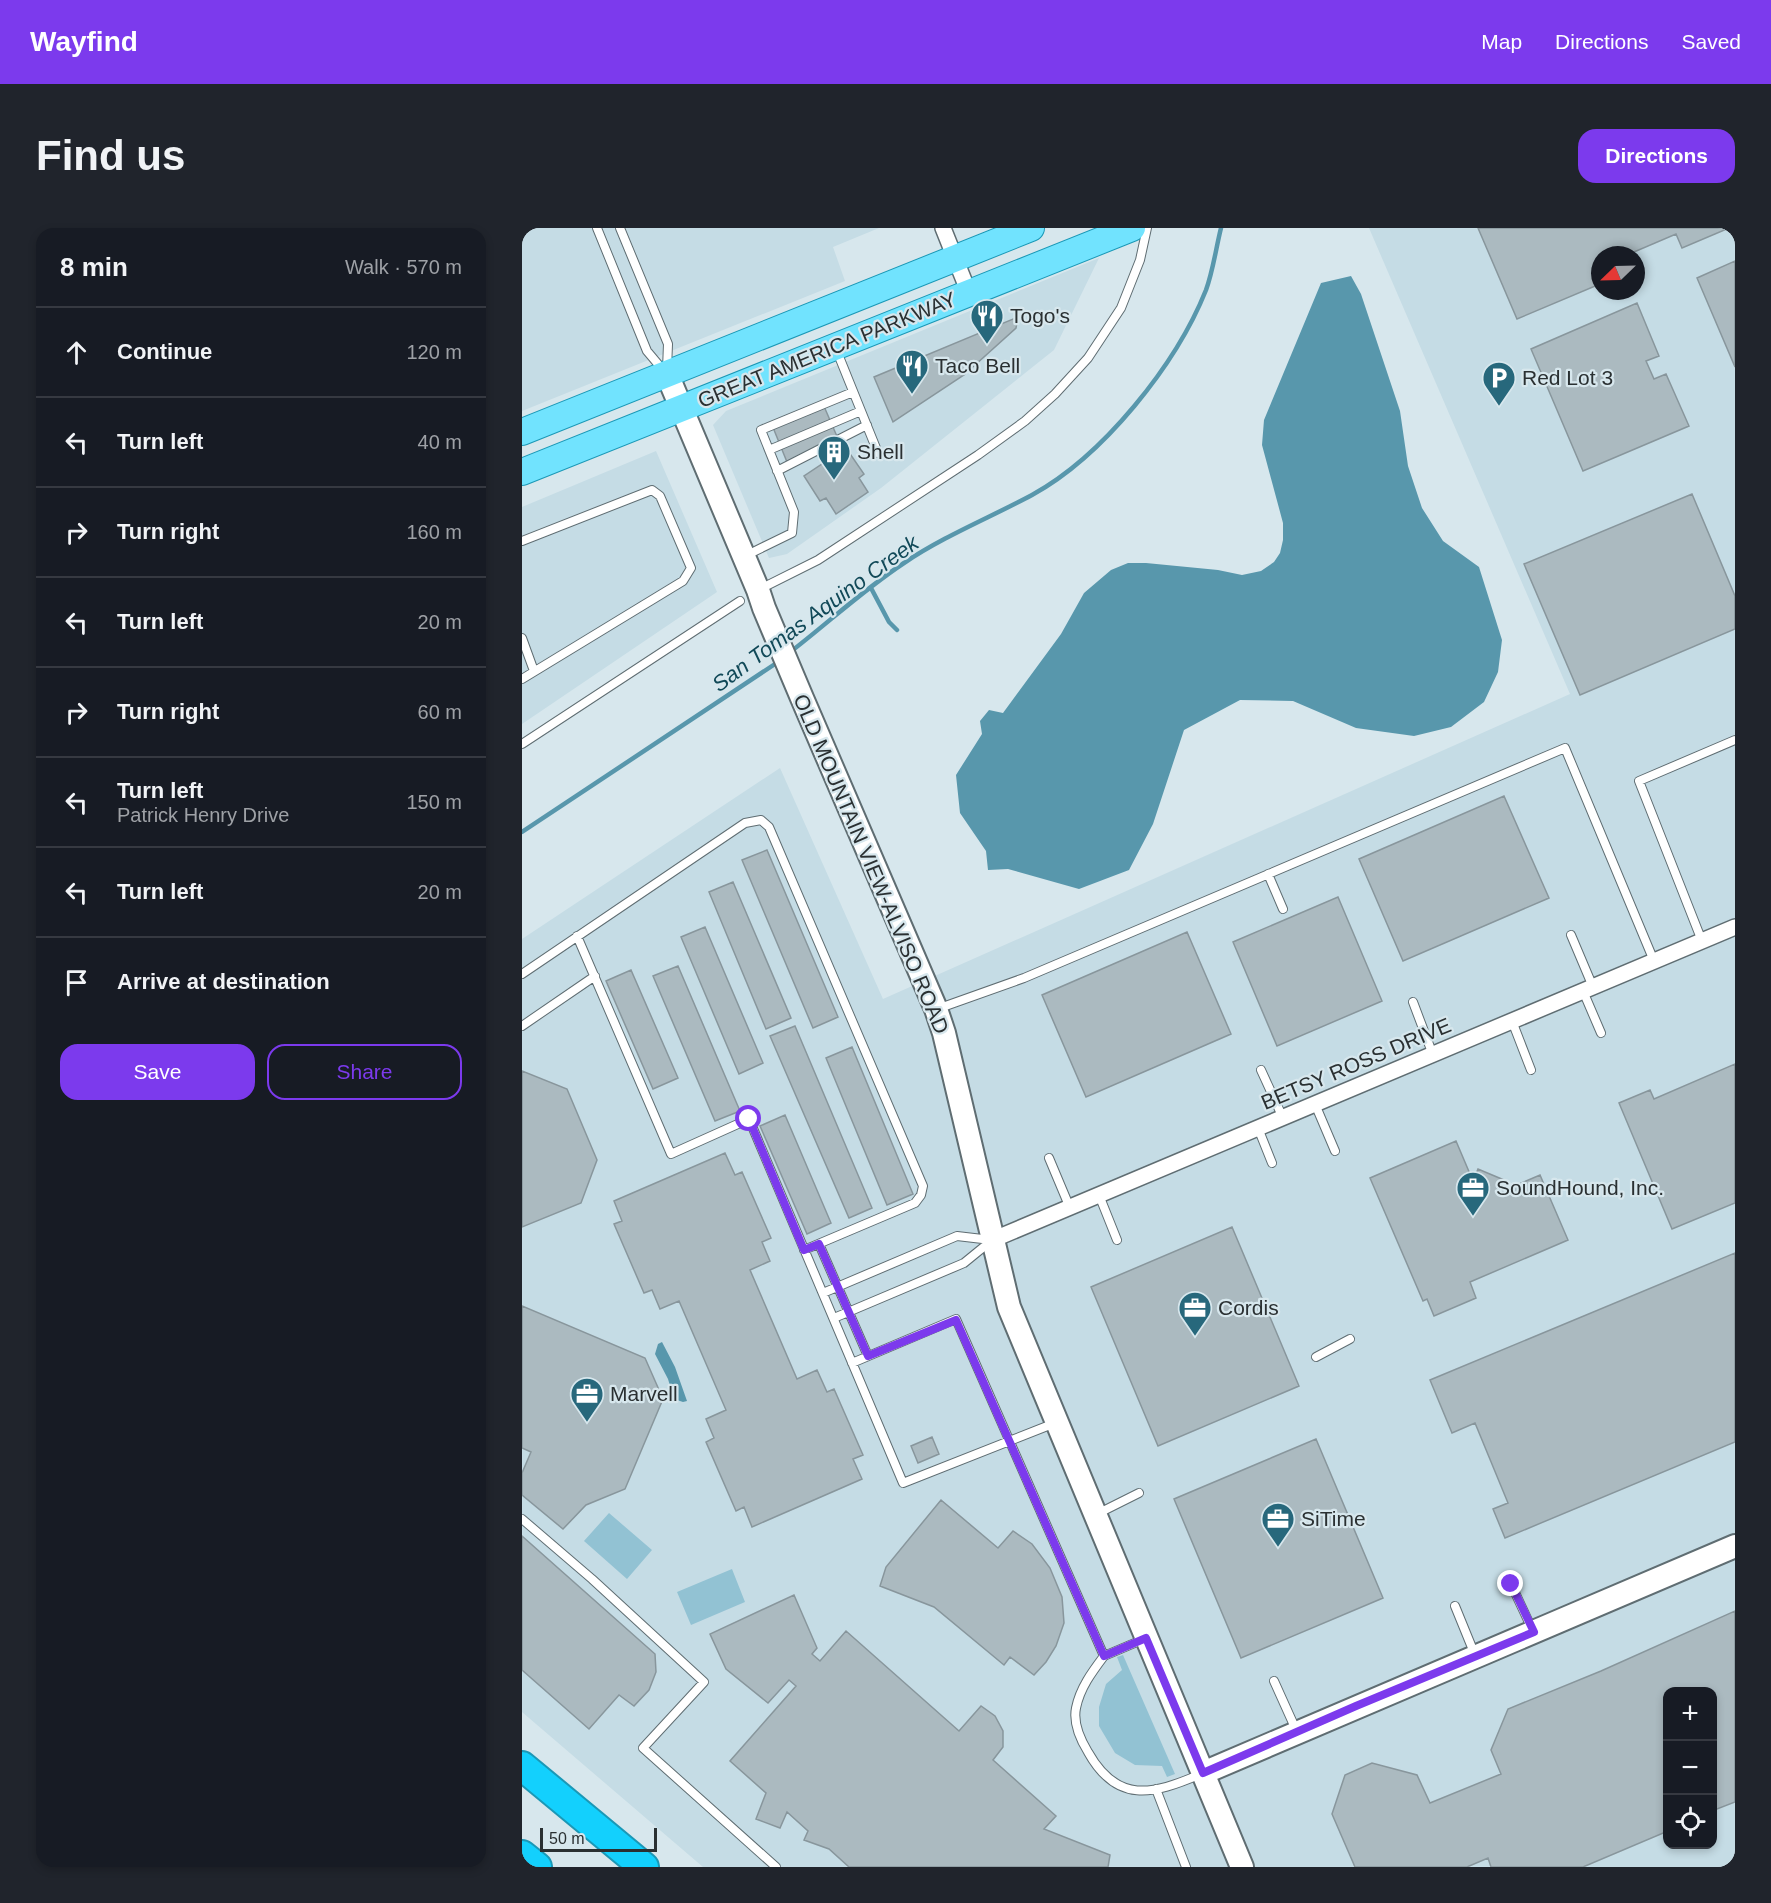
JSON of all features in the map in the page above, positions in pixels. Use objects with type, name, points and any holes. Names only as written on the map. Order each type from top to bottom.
[{"type":"highway","points":[[522,1756],[607,1835]]},
{"type":"highway","points":[[522,1766],[644,1867]]},
{"type":"highway","points":[[522,1855],[537,1867]]},
{"type":"main road","name":"GREAT AMERICA PARKWAY","points":[[522,432],[1031,228]]},
{"type":"main road","name":"GREAT AMERICA PARKWAY","points":[[522,472],[1132,228]]},
{"type":"street","points":[[943,228],[969,293]]},
{"type":"street","name":"OLD MOUNTAIN VIEW-ALVISO ROAD","points":[[667,374],[744,556],[754,600],[802,698],[936,1009],[944,1033],[1009,1306],[1242,1867]]},
{"type":"street","name":"BETSY ROSS DRIVE","points":[[993,1240],[1735,927]]},
{"type":"street","points":[[1203,1773],[1735,1546]]},
{"type":"lane","points":[[597,228],[647,351],[667,374]]},
{"type":"lane","points":[[620,228],[668,344],[667,374]]},
{"type":"lane","points":[[522,744],[818,560],[978,455],[1025,421],[1055,394],[1088,358],[1121,308],[1140,260],[1147,228]]},
{"type":"lane","points":[[835,346],[878,453]]},
{"type":"lane","points":[[744,556],[792,533],[794,512],[761,430],[853,392]]},
{"type":"lane","points":[[769,450],[861,411]]},
{"type":"lane","points":[[777,471],[867,425]]},
{"type":"lane","points":[[522,541],[652,490],[660,496],[690,567],[683,581],[522,679]]},
{"type":"lane","points":[[522,638],[534,671]]},
{"type":"lane","points":[[1702,940],[1639,781],[1735,740]]},
{"type":"lane","points":[[936,1009],[1024,978],[1566,748],[1654,961]]},
{"type":"lane","points":[[522,974],[744,823],[762,820],[770,827],[923,1186],[921,1195],[915,1203],[804,1250]]},
{"type":"lane","points":[[1268,874],[1283,909]]},
{"type":"lane","points":[[1570,935],[1601,1033]]},
{"type":"lane","points":[[577,936],[671,1154],[749,1119],[903,1483],[1057,1423]]},
{"type":"lane","points":[[522,1026],[595,976]]},
{"type":"lane","points":[[1413,1002],[1432,1054]]},
{"type":"lane","points":[[1512,1021],[1531,1070]]},
{"type":"lane","points":[[1261,1070],[1283,1118]]},
{"type":"lane","points":[[1315,1104],[1335,1151]]},
{"type":"lane","points":[[1258,1128],[1272,1163]]},
{"type":"lane","points":[[1049,1158],[1070,1208]]},
{"type":"lane","points":[[1099,1195],[1117,1240]]},
{"type":"lane","points":[[823,1293],[957,1236],[993,1240]]},
{"type":"lane","points":[[834,1318],[964,1263],[993,1240]]},
{"type":"lane","points":[[819,1244],[868,1356]]},
{"type":"lane","points":[[852,1363],[956,1320],[1104,1656]]},
{"type":"lane","points":[[1316,1357],[1350,1339]]},
{"type":"lane","points":[[1095,1515],[1139,1493]]},
{"type":"lane","points":[[522,1519],[592,1579],[704,1682],[643,1748],[776,1867]]},
{"type":"lane","points":[[1511,1584],[1534,1632]]},
{"type":"lane","points":[[1455,1606],[1476,1656]]},
{"type":"lane","points":[[1146,1638],[1104,1656],[1082,1689],[1076,1710],[1077,1727],[1095,1765],[1109,1780],[1133,1791],[1165,1788],[1203,1773]]},
{"type":"lane","points":[[1274,1681],[1297,1732]]},
{"type":"lane","points":[[1156,1789],[1186,1867]]},
{"type":"shaded area","points":[[522,228],[879,228],[833,247],[845,281],[522,411]]},
{"type":"shaded area","points":[[1369,228],[1735,228],[1735,1867],[703,1867],[522,1712],[522,939],[780,768],[883,999],[1570,694]]},
{"type":"shaded area","points":[[1099,258],[1054,350],[881,488],[787,554],[769,558],[713,425],[726,411]]},
{"type":"shaded area","points":[[1351,276],[1361,294],[1400,411],[1408,466],[1422,508],[1443,541],[1479,567],[1502,640],[1498,672],[1484,702],[1451,727],[1414,736],[1356,728],[1293,701],[1240,700],[1184,730],[1153,824],[1129,870],[1079,889],[1008,869],[988,870],[986,851],[960,813],[956,775],[982,734],[980,721],[989,710],[1003,713],[1061,634],[1084,593],[1111,570],[1128,563],[1146,563],[1218,570],[1242,575],[1261,571],[1274,562],[1280,553],[1283,540],[1283,523],[1262,445],[1264,420],[1321,283]]},
{"type":"shaded area","points":[[656,451],[717,592],[522,724],[522,507]]},
{"type":"shaded area","points":[[662,1342],[675,1367],[687,1401],[674,1399],[668,1379],[655,1354],[658,1344]]},
{"type":"shaded area","points":[[609,1513],[652,1550],[627,1579],[584,1541]]},
{"type":"shaded area","points":[[732,1569],[745,1602],[691,1625],[677,1592]]},
{"type":"shaded area","points":[[1123,1655],[1175,1774],[1167,1777],[1162,1766],[1135,1765],[1115,1753],[1099,1726],[1099,1707],[1106,1684],[1122,1670],[1117,1657]]},
{"type":"building","points":[[1478,228],[1729,228],[1682,248],[1676,234],[1645,247],[1591,246],[1591,288],[1517,319]]},
{"type":"building","points":[[1735,261],[1735,367],[1697,278]]},
{"type":"building","points":[[1637,303],[1659,356],[1646,361],[1654,379],[1666,374],[1689,426],[1583,471],[1531,349]]},
{"type":"building","points":[[1018,317],[1016,328],[964,375],[893,422],[874,377]]},
{"type":"building","name":"Shell","points":[[823,404],[839,441],[787,462],[772,425]]},
{"type":"building","name":"Shell","points":[[846,448],[864,474],[859,478],[868,492],[836,514],[826,498],[820,501],[804,476]]},
{"type":"building","points":[[1692,494],[1735,596],[1735,629],[1580,695],[1524,564]]},
{"type":"building","points":[[1504,796],[1549,898],[1403,961],[1359,859]]},
{"type":"building","points":[[767,850],[838,1017],[813,1028],[742,860]]},
{"type":"building","points":[[733,882],[791,1018],[766,1029],[709,892]]},
{"type":"building","points":[[1338,897],[1382,1001],[1277,1046],[1233,942]]},
{"type":"building","points":[[705,927],[763,1063],[739,1074],[681,937]]},
{"type":"building","points":[[1187,932],[1231,1034],[1086,1097],[1042,995]]},
{"type":"building","points":[[678,966],[740,1111],[715,1121],[653,976]]},
{"type":"building","points":[[631,970],[678,1078],[653,1089],[606,981]]},
{"type":"building","points":[[795,1026],[872,1208],[849,1218],[770,1036]]},
{"type":"building","points":[[852,1047],[913,1194],[887,1205],[826,1058]]},
{"type":"building","points":[[1735,1064],[1735,1203],[1672,1229],[1619,1103],[1650,1090],[1654,1099]]},
{"type":"building","points":[[522,1071],[567,1089],[597,1160],[581,1203],[522,1227]]},
{"type":"building","points":[[785,1115],[831,1223],[807,1234],[760,1126]]},
{"type":"building","name":"SoundHound, Inc.","points":[[1456,1141],[1473,1181],[1478,1169],[1504,1180],[1498,1193],[1540,1175],[1568,1240],[1470,1282],[1476,1298],[1434,1316],[1427,1299],[1423,1301],[1370,1178]]},
{"type":"building","points":[[725,1153],[735,1175],[742,1172],[771,1238],[762,1242],[770,1261],[750,1270],[797,1379],[817,1370],[827,1392],[834,1389],[863,1455],[853,1459],[862,1479],[752,1527],[744,1507],[736,1511],[706,1442],[714,1438],[706,1419],[726,1410],[679,1301],[660,1309],[652,1290],[644,1293],[614,1224],[622,1221],[614,1201]]},
{"type":"building","name":"Cordis","points":[[1232,1227],[1299,1386],[1158,1446],[1091,1287]]},
{"type":"building","points":[[1735,1253],[1735,1442],[1505,1538],[1493,1509],[1508,1503],[1475,1423],[1452,1433],[1430,1380]]},
{"type":"building","name":"Marvell","points":[[522,1306],[645,1358],[663,1399],[625,1489],[586,1505],[563,1529],[522,1495],[522,1473],[531,1452],[522,1448]]},
{"type":"building","points":[[932,1437],[939,1454],[918,1463],[911,1446]]},
{"type":"building","name":"SiTime","points":[[1316,1439],[1383,1598],[1241,1658],[1174,1499]]},
{"type":"building","points":[[941,1500],[998,1548],[1013,1531],[1032,1544],[1050,1568],[1062,1597],[1064,1623],[1056,1646],[1034,1675],[1010,1657],[1004,1665],[934,1607],[880,1586],[886,1567]]},
{"type":"building","points":[[522,1536],[655,1654],[656,1672],[649,1690],[634,1706],[619,1695],[589,1729],[522,1670]]},
{"type":"building","points":[[794,1595],[817,1648],[812,1654],[820,1661],[846,1631],[959,1731],[981,1706],[995,1716],[1003,1731],[1003,1747],[993,1760],[1056,1816],[1044,1829],[1110,1855],[1108,1867],[849,1867],[829,1849],[804,1840],[808,1831],[787,1812],[780,1828],[756,1819],[766,1793],[730,1761],[796,1686],[789,1680],[768,1703],[726,1669],[710,1634]]},
{"type":"building","points":[[1735,1611],[1735,1802],[1717,1809],[1717,1687],[1663,1687],[1663,1833],[1583,1867],[1491,1867],[1488,1858],[1467,1867],[1355,1867],[1332,1814],[1345,1775],[1372,1763],[1417,1775],[1430,1803],[1501,1774],[1491,1750],[1508,1709],[1601,1671]]},
{"type":"waterway","name":"San Tomas Aquino Creek","points":[[789,653],[889,573],[919,553],[1032,495],[1059,478],[1110,433],[1156,378],[1193,319],[1206,290],[1221,228]]},
{"type":"waterway","points":[[871,588],[889,622],[897,630]]},
{"type":"waterway","name":"San Tomas Aquino Creek","points":[[522,832],[778,662]]},
{"type":"place","name":"Togo's","points":[[987,345]]},
{"type":"place","name":"Taco Bell","points":[[912,395]]},
{"type":"place","name":"Red Lot 3","points":[[1499,407]]},
{"type":"place","name":"Shell","points":[[834,481]]},
{"type":"place","name":"SoundHound, Inc.","points":[[1473,1217]]},
{"type":"place","name":"Cordis","points":[[1195,1337]]},
{"type":"place","name":"Marvell","points":[[587,1423]]},
{"type":"place","name":"SiTime","points":[[1278,1548]]},
{"type":"route","points":[[749,1119],[804,1250],[819,1244],[868,1356],[956,1320],[1104,1656],[1146,1638],[1203,1773],[1534,1632],[1511,1584]]}]
